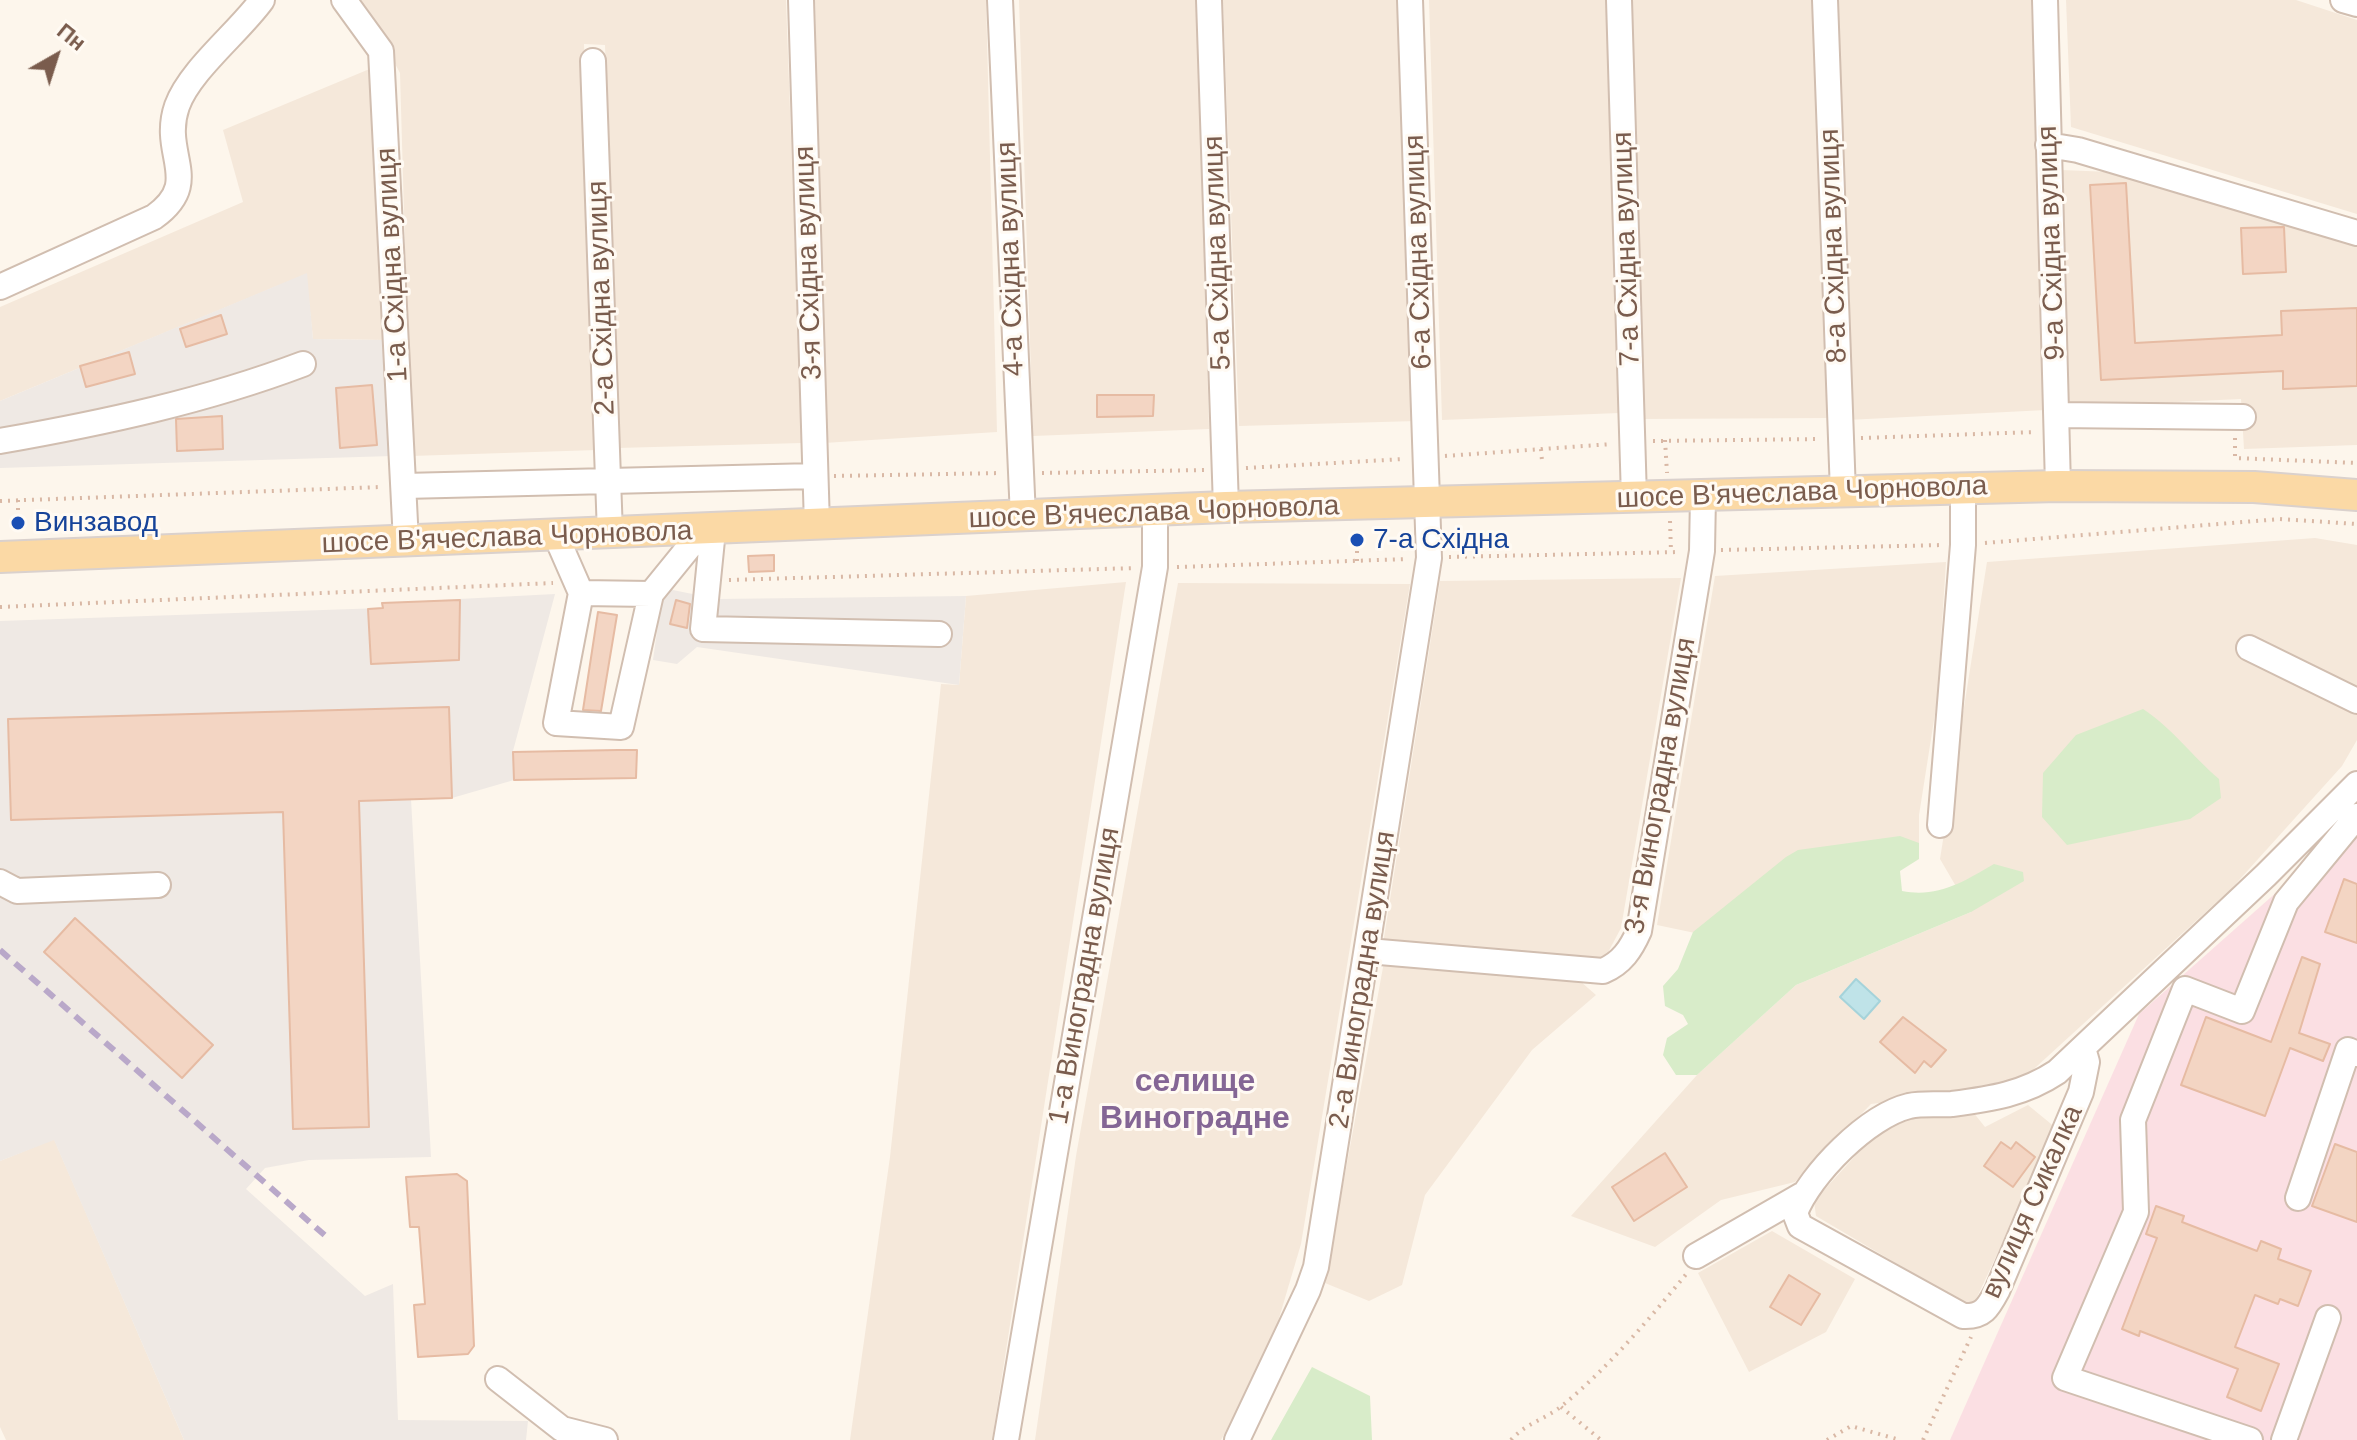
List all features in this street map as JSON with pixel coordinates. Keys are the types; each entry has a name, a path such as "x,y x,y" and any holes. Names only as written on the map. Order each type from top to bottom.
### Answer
{"main road":[{"name":"шосе В'ячеслава Чорновола","path":"0,557 1226,507 2058,486 2254,487 2357,495"}],"street":[{"path":"0,287 154,217 171,205 182,180 172,139 177,105 195,78 262,0"},
{"name":"1-а Східна вулиця","path":"344,0 381,51 406,542"},
{"name":"3-я Східна вулиця","path":"801,0 817,525"},
{"name":"4-а Східна вулиця","path":"1000,0 1023,517"},
{"name":"5-а Східна вулиця","path":"1209,0 1226,507"},
{"name":"6-а Східна вулиця","path":"1410,0 1429,504"},
{"name":"7-а Східна вулиця","path":"1619,0 1634,498"},
{"name":"8-а Східна вулиця","path":"1825,0 1843,493"},
{"name":"9-а Східна вулиця","path":"2045,0 2058,486"},
{"path":"2343,0 2357,4"},
{"name":"2-а Східна вулиця","path":"593,61 601,356 610,481 610,534"},
{"path":"2048,145 2078,150 2357,233"},
{"path":"0,441 88,426 231,391 303,364"},
{"path":"2057,423 2239,426"},
{"path":"404,486 815,476"},
{"path":"1940,825 1963,545 1963,489"},
{"name":"3-я Виноградна вулиця","path":"1368,951 1603,971 1622,959 1639,931 1702,551 1703,496"},
{"name":"2-а Виноградна вулиця","path":"1237,1440 1316,1267 1429,558 1429,504"},
{"name":"1-а Виноградна вулиця","path":"1006,1440 1155,567 1155,511"},
{"path":"708,530 708,580 703,629 939,634"},
{"path":"556,536 579,589 556,723 621,727 651,594 708,530"},
{"path":"579,589 651,594"},
{"path":"2249,648 2357,701"},
{"name":"вулиця Сикалка","path":"2083,1048 2087,1062 2081,1092 1997,1291 1976,1317 1963,1316 1800,1226 1795,1213 1802,1195 1848,1144 1888,1114 1910,1106 2007,1097 2035,1086 2083,1048 2357,784"},
{"path":"2250,1440 2065,1378 2136,1212 2133,1120 2185,989 2242,1011 2286,902 2357,816"},
{"path":"0,882 17,891 158,885"},
{"path":"2298,1198 2348,1050 2357,1054"},
{"path":"1699,1254 1802,1195"},
{"path":"2284,1440 2328,1318"},
{"path":"498,1379 562,1429 605,1440"}],"path":[{"path":"1840,439 2057,423"},
{"path":"2239,426 2235,458 2357,463"},
{"path":"1665,440 1667,478"},
{"path":"1541,449 1542,461"},
{"path":"815,476 1021,473"},
{"path":"0,501 404,486"},
{"path":"18,500 18,523"},
{"path":"1670,518 1671,552"},
{"path":"708,580 1963,545 2280,519 2357,524"},
{"path":"1357,540 1357,561"},
{"path":"0,607 579,589"},
{"path":"1511,1440 1521,1429 1561,1407 1652,1316 1699,1254"},
{"path":"1923,1440 1982,1313"},
{"path":"1561,1407 1601,1440"},
{"path":"1827,1440 1851,1426 1900,1440"}],"shaded area":[{"path":"361,0 786,0 802,443 617,448 605,45 584,44 597,450 411,456 400,73"},
{"path":"815,0 986,0 997,432 824,443"},
{"path":"1019,0 1197,0 1209,429 1033,436"},
{"path":"1223,0 1402,0 1417,421 1239,426"},
{"path":"1429,0 1607,0 1619,413 1442,420"},
{"path":"1630,0 1816,0 1828,418 1642,419"},
{"path":"1834,0 2031,0 2046,410 1847,420"},
{"path":"2066,0 2296,0 2357,20 2357,214 2071,127"},
{"path":"372,68 385,340 313,339 306,274 0,401 0,307 243,202 223,130"},
{"path":"2061,170 2136,173 2357,244 2357,445 2244,449 2241,399 2068,407"},
{"path":"307,273 313,339 385,340 392,456 0,468 0,401"},
{"path":"2315,538 2357,545 2357,740 2342,766 2231,889 2024,1078 1963,1092 1871,1104 1795,1182 1721,1200 1655,1247 1571,1216 1697,1075 1796,985 1971,912 1940,859 1987,562"},
{"path":"1946,562 1937,701 1919,815 1919,859 1811,870 1714,937 1657,925 1715,576"},
{"path":"1681,578 1621,928 1604,960 1383,944 1440,581"},
{"path":"1126,582 992,1440 850,1440 890,1157 941,684 959,685 966,596"},
{"path":"1178,583 1410,584 1301,1244 1269,1352 1221,1440 1035,1440 1076,1156"},
{"path":"663,588 717,599 966,596 959,685 697,647 677,664 653,660"},
{"path":"555,594 513,751 514,780 452,798 411,799 431,1157 309,1160 265,1168 246,1189 365,1296 393,1284 398,1420 528,1421 526,1440 184,1440 54,1140 0,1161 0,621 382,608 382,603"},
{"path":"2357,821 2357,1440 1950,1440 2139,1014"},
{"path":"1384,962 1572,974 1596,995 1532,1050 1425,1195 1402,1285 1369,1301 1325,1283"},
{"path":"2028,1105 2056,1128 1972,1308 1816,1216 1814,1201 1890,1118 1973,1112 1985,1127"},
{"path":"54,1139 184,1440 6,1440 0,1427 0,1161"},
{"path":"1772,1231 1855,1279 1826,1332 1749,1372 1698,1273"}],"green space":[{"path":"2143,709 2164,725 2219,779 2221,798 2190,819 2067,845 2042,817 2043,773 2076,735"},
{"path":"1900,836 1919,843 1919,859 1900,871 1902,891 1939,890 1994,864 2023,872 2024,881 1971,912 1796,985 1697,1075 1676,1075 1663,1055 1667,1038 1688,1024 1683,1015 1665,1006 1663,986 1678,969 1693,932 1798,850"},
{"path":"1312,1367 1370,1396 1372,1440 1271,1440"}],"water":[{"path":"1856,979 1880,1001 1864,1019 1840,997"}],"building":[{"path":"2126,183 2135,343 2282,335 2281,311 2357,308 2357,386 2283,389 2283,371 2101,380 2090,185"},
{"path":"2284,227 2286,272 2243,274 2241,228"},
{"path":"221,315 227,334 186,347 180,329"},
{"path":"129,352 135,374 86,387 80,366"},
{"path":"372,385 377,445 340,448 336,388"},
{"path":"1097,395 1154,395 1153,416 1097,417"},
{"path":"222,416 223,449 177,451 176,419"},
{"path":"774,555 774,571 749,572 748,556"},
{"path":"460,600 459,660 371,664 368,609 383,608 382,603"},
{"path":"676,600 690,604 687,628 670,624"},
{"path":"598,612 617,615 601,711 583,710"},
{"path":"449,707 452,798 359,801 369,1127 293,1129 283,812 11,820 8,719"},
{"path":"637,750 636,778 514,780 513,752"},
{"path":"2344,879 2357,884 2357,943 2325,932"},
{"path":"75,918 213,1045 182,1078 44,952"},
{"path":"2302,957 2320,964 2299,1033 2330,1044 2323,1061 2290,1048 2265,1116 2181,1085 2206,1017 2271,1042"},
{"path":"1903,1017 1946,1050 1931,1067 1924,1061 1915,1073 1880,1042"},
{"path":"2001,1142 2011,1149 2016,1142 2035,1157 2013,1187 1984,1166"},
{"path":"2335,1144 2357,1152 2357,1222 2312,1206"},
{"path":"1665,1153 1687,1187 1634,1221 1612,1187"},
{"path":"457,1174 467,1181 474,1346 468,1354 418,1357 414,1305 425,1304 419,1227 410,1227 406,1177"},
{"path":"2156,1206 2184,1216 2182,1222 2257,1251 2261,1241 2281,1249 2278,1259 2311,1271 2298,1306 2280,1299 2278,1304 2255,1295 2235,1347 2279,1364 2261,1411 2227,1397 2238,1369 2140,1331 2139,1336 2122,1329 2157,1238 2146,1234"},
{"path":"1789,1275 1820,1294 1801,1325 1770,1307"}],"railway":[{"path":"0,950 329,1239"}],"place":[{"name":"Винзавод","path":"18,523"},
{"name":"7-а Східна","path":"1357,540"}],"district":[{"name":"селище Виноградне","path":"1195,1100"}]}
